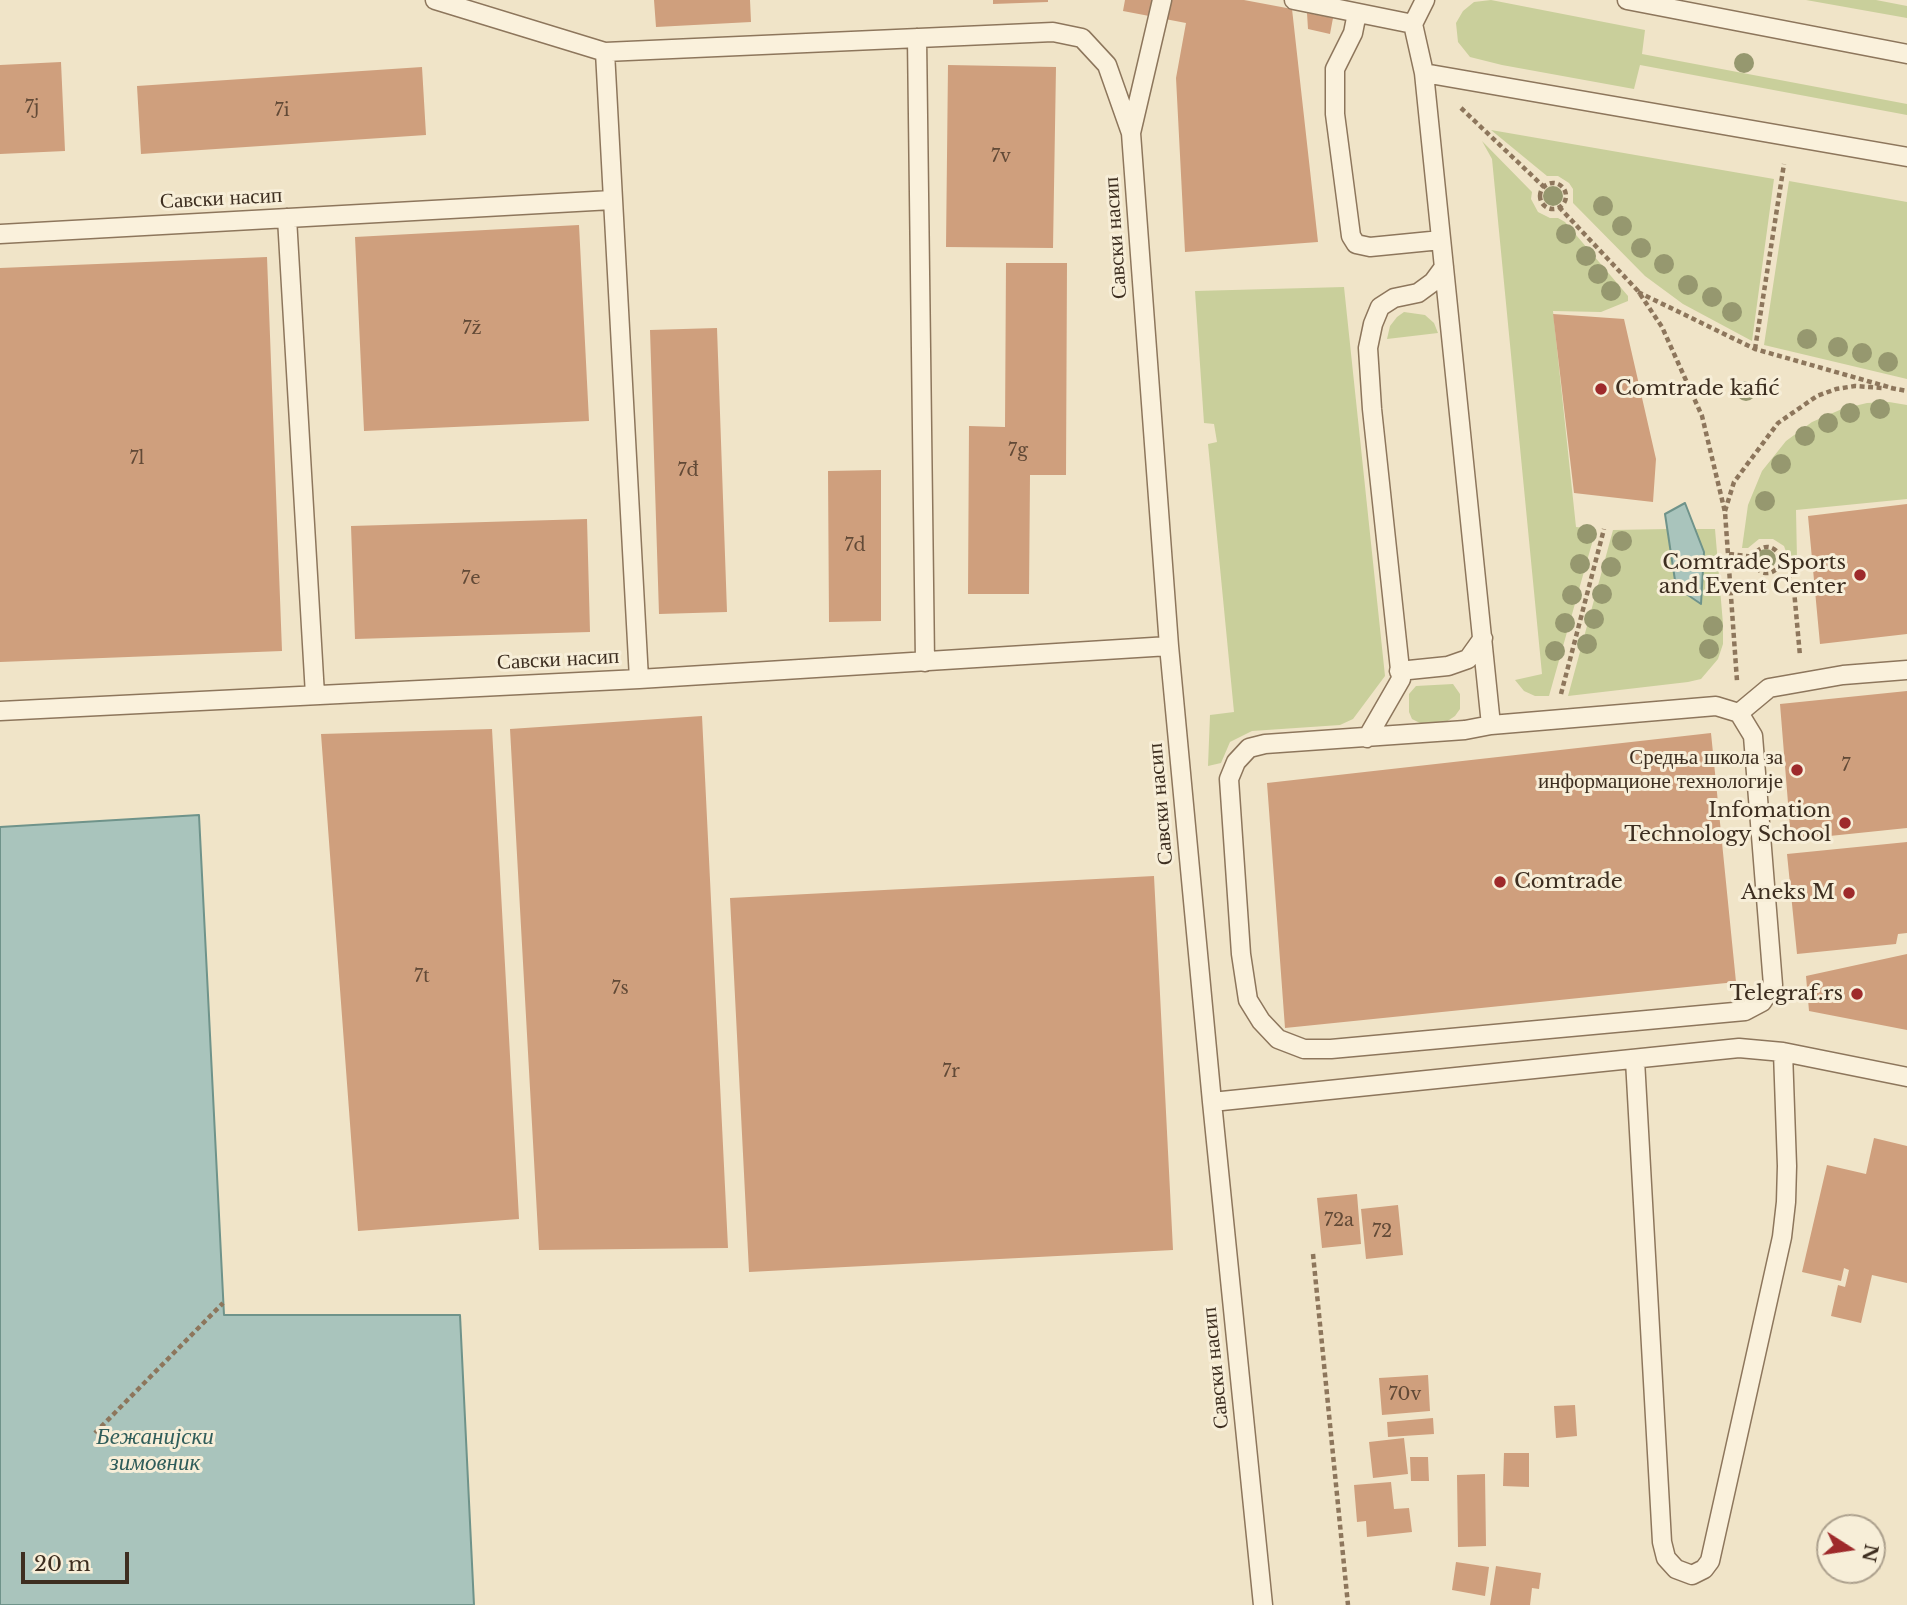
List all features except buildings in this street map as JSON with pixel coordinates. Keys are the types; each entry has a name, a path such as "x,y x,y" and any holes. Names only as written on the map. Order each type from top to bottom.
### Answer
{"lane":[{"path":"435,0 605,52 1053,32 1082,38 1107,65 1132,133"},
{"name":"Савски насип","path":"1162,0 1132,133 1169,646 1263,1605"},
{"path":"1294,0 1413,24"},
{"path":"1425,0 1413,24 1424,73 1491,725"},
{"path":"1628,0 1907,54"},
{"path":"1357,13 1353,33 1335,69 1335,114 1351,236 1356,244 1370,247 1441,240"},
{"path":"917,38 925,662"},
{"name":"Савски насип","path":"0,711 639,679 605,52"},
{"path":"1424,73 1907,157"},
{"name":"Савски насип","path":"0,234 612,201"},
{"path":"286,218 315,695"},
{"path":"1367,738 1401,679 1371,409 1368,348 1380,307 1394,298 1418,293 1433,282 1444,267"},
{"path":"1399,671 1448,666 1468,659 1483,638"},
{"path":"639,679 1169,646"},
{"path":"1739,713 1769,688 1843,675 1907,670"},
{"path":"1716,706 1739,713 1753,736 1773,985 1762,1002 1745,1011 1331,1049 1304,1049 1279,1039 1261,1021 1248,1000 1241,954 1229,779 1236,762 1249,748 1265,744 1465,730 1554,719 1716,706"},
{"path":"1212,1101 1739,1048 1783,1052 1907,1077"},
{"path":"1635,1060 1662,1542 1666,1558 1676,1569 1692,1575 1704,1569 1710,1561 1782,1237 1787,1166 1783,1052"}],"path":[{"path":"1424,73 1544,187"},
{"path":"1755,349 1788,136"},
{"path":"1556,184 1562,188 1566,196 1559,207 1548,208 1541,202 1540,194 1544,187 1556,184"},
{"path":"1559,207 1637,291 1661,327 1702,416 1725,512 1739,713"},
{"path":"1637,291 1755,349 1907,391"},
{"path":"1725,512 1734,482 1778,423 1817,396 1836,389 1855,386 1892,388"},
{"path":"1554,719 1604,529"},
{"path":"1769,546 1779,554 1780,563 1772,572 1763,572 1756,567 1755,557 1761,548 1769,546"},
{"path":"1729,554 1755,557"},
{"path":"1780,563 1792,568 1802,682"},
{"path":"1313,1254 1348,1605"},
{"path":"95,1433 223,1303"}],"green space":[{"path":"1491,0 1645,30 1642,54 1907,104 1907,115 1640,65 1634,89 1470,57 1458,42 1456,23 1463,11 1474,2"},
{"path":"1806,0 1876,0 1907,6 1907,18"},
{"path":"1491,130 1774,179 1752,341 1683,304 1645,276 1573,203 1573,189 1569,183 1558,176 1547,176"},
{"path":"1482,141 1532,192 1531,199 1538,212 1565,222 1628,296 1628,301 1601,312 1553,311 1576,527 1596,529 1549,696 1535,696 1524,691 1515,680 1542,674 1492,159"},
{"path":"1789,181 1907,202 1907,379 1764,345"},
{"path":"1344,287 1385,676 1353,719 1340,725 1252,731 1230,742 1221,763 1208,766 1210,715 1234,712 1208,444 1217,442 1214,424 1204,423 1195,291"},
{"path":"1404,312 1425,315 1434,323 1438,333 1387,339 1390,326"},
{"path":"1867,403 1907,405 1907,499 1796,510 1797,560 1789,560 1784,546 1773,539 1759,539 1748,548 1742,548 1748,505 1762,471 1786,441 1812,422 1842,409"},
{"path":"1668,529 1676,587 1700,604 1704,552 1695,529 1715,529 1723,624 1723,644 1718,659 1701,679 1568,696 1613,530"},
{"path":"1453,684 1460,694 1460,709 1455,716 1440,726 1412,719 1409,712 1409,694 1416,686"}],"water":[{"path":"1685,503 1704,552 1701,604 1676,587 1665,514"},
{"name":"Бежанијски зимовник","path":"199,815 224,1315 460,1315 474,1605 0,1605 0,827"}],"place":[{"name":"Comtrade kafić","path":"1601,389"},
{"name":"Comtrade Sports and Event Center","path":"1860,575"},
{"name":"Средња школа за информационе технологије","path":"1797,770"},
{"name":"Infomation Technology School","path":"1845,823"},
{"name":"Comtrade","path":"1500,882"},
{"name":"Aneks M","path":"1849,893"},
{"name":"Telegraf.rs","path":"1857,994"}]}
